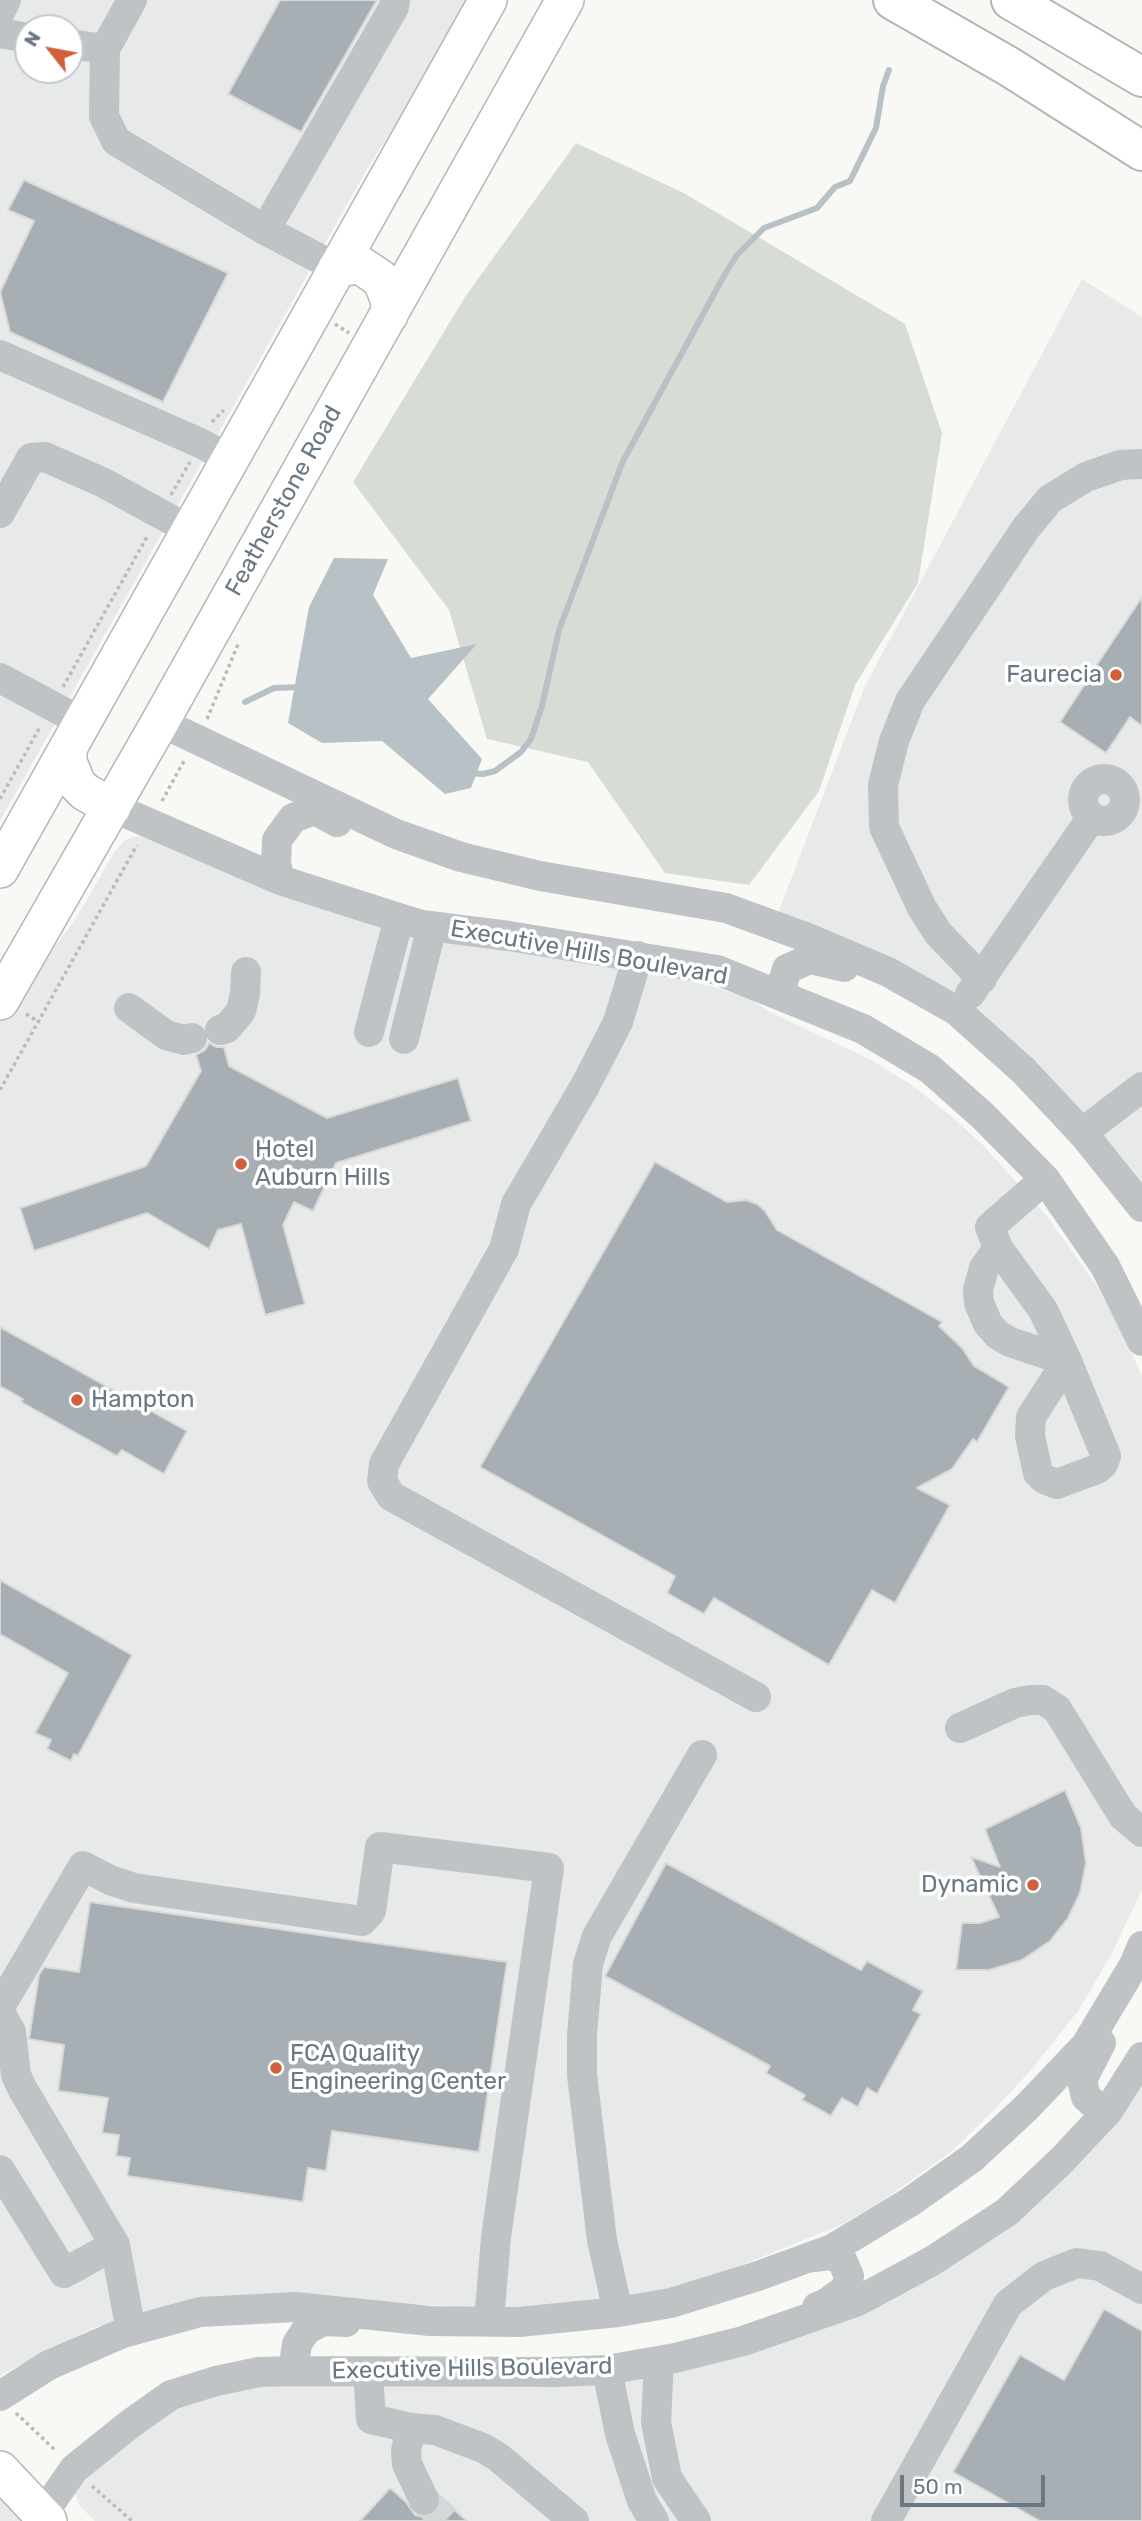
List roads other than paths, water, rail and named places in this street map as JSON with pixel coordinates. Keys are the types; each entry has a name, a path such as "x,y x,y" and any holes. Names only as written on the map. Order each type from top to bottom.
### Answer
{"highway":[{"path":"893,0 1008,66 1142,151"},
{"path":"1011,0 1142,78"}],"main road":[{"path":"0,869 63,733 190,530 488,0"},
{"name":"Featherstone Road","path":"0,1001 564,3"},
{"path":"337,268 360,265 381,279 387,289 389,315"},
{"path":"63,733 68,762 77,784 85,792 112,807"},
{"path":"0,2470 45,2518"}],"street":[{"path":"0,12 6,0"},
{"path":"132,0 105,49 104,116 116,141 265,230 337,268"},
{"path":"265,230 394,7 395,0"},
{"path":"84,46 105,49"},
{"path":"0,355 200,443 230,459"},
{"path":"0,513 32,458 45,457 102,482 190,530"},
{"path":"982,979 938,933 922,908 884,827 883,785 894,741 910,701 1026,528 1050,499 1086,477 1120,465 1142,464"},
{"path":"0,678 63,733"},
{"path":"160,722 396,834 461,857"},
{"name":"Executive Hills Boulevard","path":"112,807 280,880 400,918 432,926 717,970 863,1029 930,1069 983,1115 1045,1179 1105,1266 1142,1341"},
{"path":"280,880 276,863 277,840 293,818 315,810 358,833 408,849 461,857 540,876 726,908 808,939 888,972 957,1011 1024,1071 1082,1133 1142,1207"},
{"path":"957,1011 982,979 1092,817"},
{"path":"369,1032 400,918"},
{"path":"404,1039 432,926"},
{"path":"638,956 618,1021 585,1086 516,1204 504,1248 384,1464 382,1481 391,1496 756,1697"},
{"path":"779,995 787,969 810,959 842,966 910,1000 957,1011"},
{"path":"129,1008 166,1035 184,1040 227,1028 241,1011 246,972"},
{"path":"1082,1133 1142,1087"},
{"path":"998,1248 984,1268 978,1290 979,1303 988,1324 998,1335 1010,1342 1067,1361 1043,1310 998,1248 990,1227 1045,1179"},
{"path":"1105,1266 1137,1301 1142,1312"},
{"path":"960,1728 1015,1703 1043,1700 1057,1709 1123,1816 1142,1832"},
{"path":"618,2312 602,2240 582,2074 582,2024 588,1964 602,1926 702,1755"},
{"path":"131,2331 115,2245 22,2088 16,2075 11,2032 0,2010 83,1866 110,1880 134,1888 362,1922 371,1911 380,1847 549,1867 496,2237 489,2321"},
{"path":"1108,2111 1086,2097 1082,2080 1119,2009 1138,1956"},
{"name":"Executive Hills Boulevard","path":"0,2396 49,2365 131,2331 200,2312 295,2307 430,2321 519,2322 618,2312 671,2303 832,2249 910,2202 972,2158 1027,2107 1086,2045 1138,1956"},
{"name":"Executive Hills Boulevard","path":"45,2518 74,2469 130,2424 171,2395 216,2381 259,2372 293,2371 607,2370 667,2360 743,2342 858,2301 932,2261 1007,2212 1061,2161 1108,2111 1142,2057"},
{"path":"0,2170 64,2273 115,2245"},
{"path":"696,2521 667,2478 656,2422 667,2360 746,2329 825,2305 846,2288 849,2276 842,2260 831,2255 805,2259"},
{"path":"886,2521 1008,2304 1044,2276 1077,2263 1100,2266 1142,2289"},
{"path":"293,2371 297,2344 306,2330 323,2321 430,2321"},
{"path":"607,2370 620,2434 642,2501 654,2521"},
{"path":"368,2372 371,2419 435,2430 483,2448 498,2457 571,2520"},
{"path":"411,2428 406,2451 407,2464 424,2500"}],"waterway":[{"path":"469,773 495,771 521,752 531,739 542,706 559,630 623,461 725,274 737,255 764,228 817,208 835,187 850,181 876,128 883,86 889,70"},
{"path":"245,702 274,688 302,687"}],"tunnel":[{"path":"424,2500 447,2521"}],"place":[{"name":"Faurecia","path":"1116,675"},
{"name":"Hotel Auburn Hills","path":"241,1164"},
{"name":"Hampton","path":"77,1400"},
{"name":"Dynamic","path":"1033,1885"},
{"name":"FCA Quality Engineering Center","path":"276,2068"}]}
